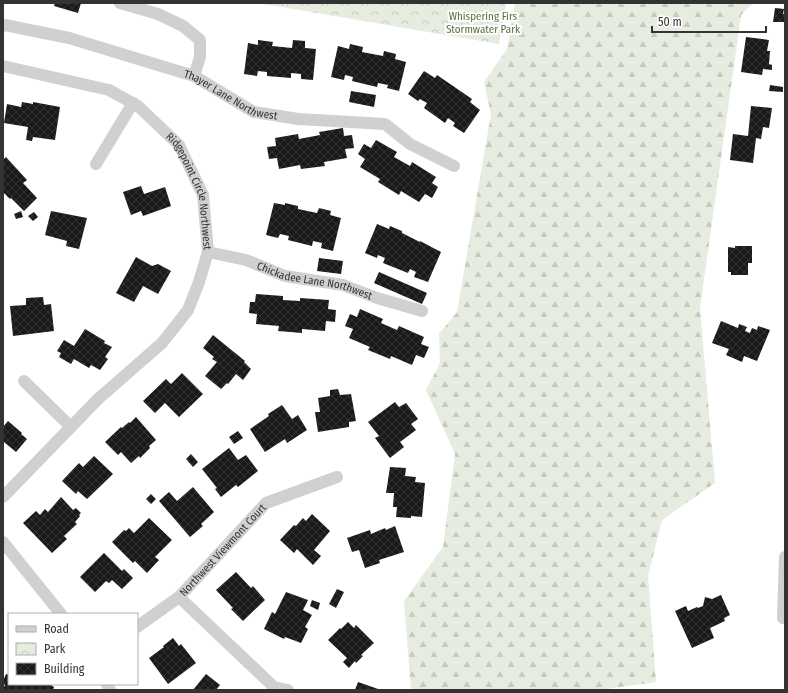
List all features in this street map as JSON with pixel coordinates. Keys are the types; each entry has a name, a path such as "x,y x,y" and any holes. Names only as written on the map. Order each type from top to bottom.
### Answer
{"street":[{"path":"120,3 158,14 171,20 183,26 200,40 200,57 194,76"},
{"name":"Thayer Lane Northwest","path":"3,26 5,25 69,38 194,76 254,112 298,119 385,124 410,144 454,166"},
{"name":"Ridgepoint Circle Northwest","path":"3,66 109,90 138,106 180,146 203,195 208,252 199,282 188,310 162,343 98,399 3,497"},
{"path":"96,164 133,103"},
{"name":"Chickadee Lane Northwest","path":"208,252 246,260 284,276 343,285 378,298 422,311"},
{"path":"24,380 71,427"},
{"name":"Northwest Viewmont Court","path":"138,626 179,597 266,503 337,476"},
{"path":"3,542 60,613"},
{"path":"783,618 785,557"},
{"path":"179,597 274,687 288,690"}],"green space":[{"name":"Whispering Firs Stormwater Park","path":"258,3 506,3 499,44"},
{"path":"515,3 753,3 741,15 700,308 715,483 662,520 648,576 656,682 599,690 411,690 404,601 443,547 455,454 426,390 440,363 439,334 457,312 491,114 484,82 507,49"}],"building":[{"path":"55,3 81,3 78,13 54,6"},
{"path":"775,8 784,9 783,14 785,14 785,22 773,22"},
{"path":"746,37 769,40 767,51 770,51 769,64 772,65 772,70 763,69 762,75 741,72"},
{"path":"258,40 273,42 272,46 292,48 293,40 305,41 305,48 316,49 313,80 301,79 301,74 291,73 291,78 267,76 267,72 258,71 257,76 244,74 248,43 258,45"},
{"path":"350,44 363,47 362,52 383,56 384,51 396,54 395,59 406,62 399,91 387,88 388,85 378,83 377,87 352,81 353,77 345,75 344,80 331,77 338,46 349,49"},
{"path":"424,71 435,78 437,75 472,99 470,102 480,110 464,133 453,126 455,123 448,118 445,123 424,108 427,103 420,99 418,101 408,94"},
{"path":"770,85 783,87 783,92 769,91"},
{"path":"351,91 376,95 374,107 349,102"},
{"path":"22,102 33,104 33,102 60,107 55,140 33,137 32,141 26,140 28,127 4,123 7,104 21,107"},
{"path":"751,106 772,108 769,128 763,127 761,139 756,138 753,163 730,160 733,134 748,136"},
{"path":"343,128 344,136 352,135 354,148 345,149 347,158 324,162 325,166 301,169 300,165 279,169 277,158 269,159 267,147 276,146 275,138 298,134 299,139 320,135 319,132"},
{"path":"376,140 397,152 394,157 410,166 412,162 436,177 432,183 438,187 432,198 425,194 419,202 401,191 399,195 378,182 380,179 360,167 365,159 358,154 364,144 371,148"},
{"path":"6,157 27,180 23,183 37,198 24,211 3,192 3,160"},
{"path":"141,186 144,194 165,187 171,206 143,216 141,211 131,215 123,192"},
{"path":"274,203 285,205 285,203 298,206 298,209 317,213 319,208 331,211 330,215 341,218 333,251 321,248 322,243 313,241 312,246 288,240 289,236 280,234 278,238 266,235"},
{"path":"21,211 23,217 16,219 14,214"},
{"path":"51,211 87,218 79,249 66,246 67,241 45,235"},
{"path":"34,212 38,217 33,221 28,216"},
{"path":"377,224 389,229 390,226 402,231 402,233 441,252 428,282 414,277 416,272 410,269 408,273 383,263 385,258 378,255 377,258 365,253"},
{"path":"735,246 752,246 752,263 748,263 748,275 731,275 731,272 728,272 728,247 735,248"},
{"path":"136,257 152,266 158,264 171,271 158,294 143,286 134,302 116,293"},
{"path":"319,258 343,261 341,274 317,271"},
{"path":"379,272 427,293 422,304 374,283"},
{"path":"256,294 283,296 283,300 300,301 300,298 329,300 328,309 336,310 335,322 326,321 325,331 302,329 302,333 278,331 279,326 256,324 257,314 249,313 250,302 255,302"},
{"path":"43,297 44,305 51,304 54,331 13,336 10,306 26,305 26,298"},
{"path":"360,309 383,319 381,323 397,330 399,326 424,337 421,344 429,347 424,358 416,355 412,365 391,356 390,359 368,350 370,347 349,338 353,329 345,326 350,314 357,317"},
{"path":"721,321 738,328 739,324 747,327 745,331 750,333 752,328 757,330 758,326 770,330 757,361 744,356 742,362 726,355 729,349 712,343"},
{"path":"85,329 112,347 105,357 108,359 100,370 91,365 89,368 74,359 71,364 59,357 61,353 57,351 64,340 74,346"},
{"path":"213,335 245,361 244,362 251,369 243,380 236,374 228,384 227,383 221,389 205,376 217,362 212,359 214,357 203,348"},
{"path":"182,373 203,394 179,417 165,403 155,413 143,401 166,379 171,384"},
{"path":"338,389 340,395 351,394 356,421 349,422 349,427 318,432 315,412 320,412 318,398 330,396 330,390"},
{"path":"395,402 399,407 406,403 418,419 411,424 416,430 400,442 404,447 390,458 375,438 379,436 368,422"},
{"path":"282,405 292,419 298,415 307,430 287,443 285,439 265,452 250,429"},
{"path":"136,417 156,440 149,446 150,448 140,458 139,456 131,463 121,452 118,455 105,442 121,427 122,428 129,422 130,423"},
{"path":"8,421 27,439 16,452 4,442 3,443 3,427"},
{"path":"238,431 243,438 234,444 229,437"},
{"path":"229,448 238,460 246,455 258,471 238,487 236,485 221,497 215,489 217,488 202,469"},
{"path":"191,454 198,462 193,467 186,459"},
{"path":"94,456 113,474 87,499 78,491 76,494 62,481 79,463 83,467"},
{"path":"390,467 406,468 405,476 416,477 415,482 425,483 422,517 396,517 397,507 393,507 394,493 386,493"},
{"path":"193,487 214,512 201,524 203,526 190,537 159,501 169,492 177,501"},
{"path":"151,494 156,499 151,504 146,499"},
{"path":"61,497 73,510 76,508 81,513 75,522 77,524 64,536 67,539 52,553 23,523 36,511 40,515 45,509 48,512"},
{"path":"312,514 330,531 314,550 321,556 313,565 297,549 294,553 280,540 294,525 296,526 303,518 306,521"},
{"path":"149,518 172,540 155,557 159,560 147,573 135,561 133,563 112,542 124,530 126,531 129,528 134,533"},
{"path":"395,526 404,552 379,560 380,563 365,568 359,550 352,552 347,538 370,530 371,534 385,528 386,530"},
{"path":"104,553 122,571 124,569 133,578 122,589 112,580 109,583 106,581 95,592 80,577"},
{"path":"236,572 251,588 253,586 265,600 243,621 216,590"},
{"path":"337,589 344,592 336,608 329,604"},
{"path":"286,592 308,600 303,610 312,615 305,627 308,629 301,643 285,637 284,639 264,629 272,612 275,614"},
{"path":"721,595 730,615 724,618 725,621 710,628 714,638 692,648 675,611 686,606 688,611 697,607 698,608 703,606 705,597 712,599"},
{"path":"312,600 320,603 318,610 310,606"},
{"path":"348,622 354,628 356,625 374,643 361,655 363,656 356,663 355,661 349,668 343,662 347,658 328,640"},
{"path":"173,638 179,646 181,644 196,663 168,684 149,658"},
{"path":"6,674 8,675 8,685 51,685 54,687 53,690 5,690 3,689 5,685 3,684"},
{"path":"206,674 220,685 216,690 193,690"},
{"path":"358,682 381,690 355,690"}]}
